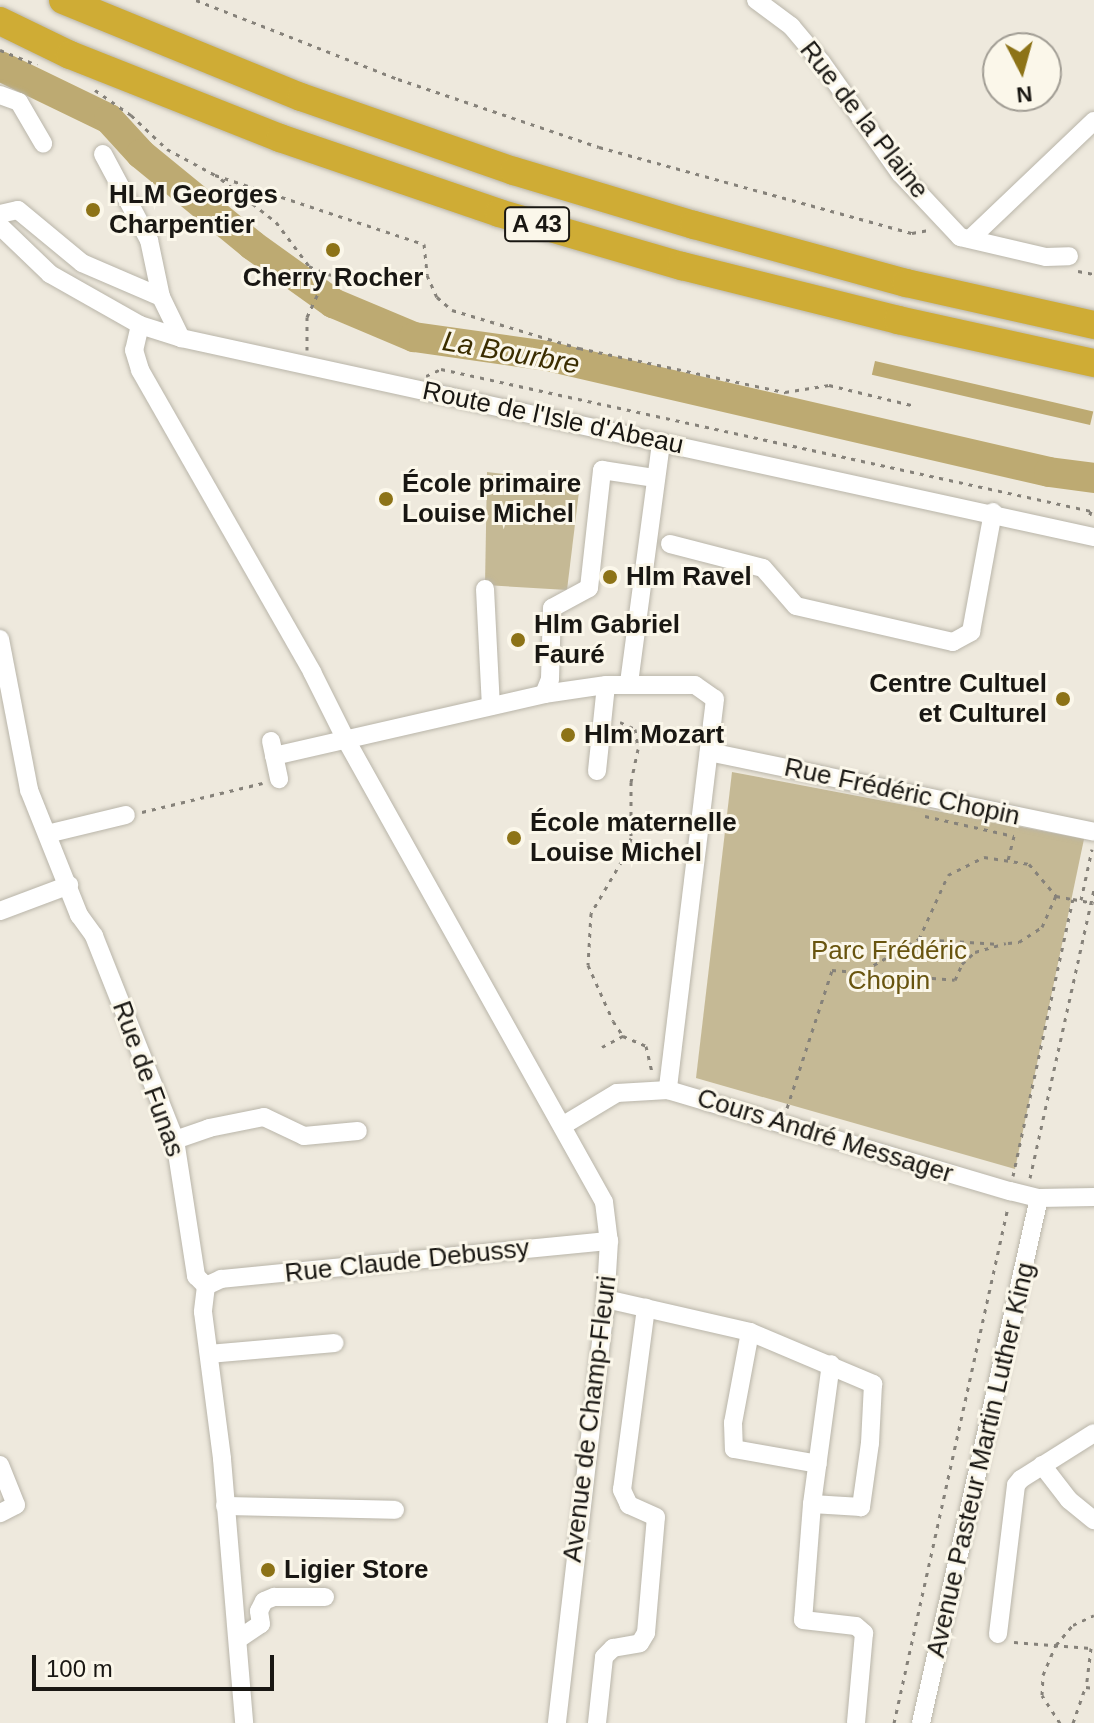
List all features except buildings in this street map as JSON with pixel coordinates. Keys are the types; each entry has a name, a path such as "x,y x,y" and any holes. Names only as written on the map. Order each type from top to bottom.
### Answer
{"highway":[{"name":"A 43","path":"63,0 301,97 514,171 694,225 906,283 1094,325"},
{"name":"A 43","path":"0,21 70,55 280,138 499,213 698,270 898,320 1094,363"}],"street":[{"name":"Rue de la Plaine","path":"756,0 799,35 900,173 960,237 1046,257 1069,256"},
{"path":"0,95 19,102 43,143"},
{"path":"970,239 1094,121"},
{"path":"103,154 149,240 161,297 181,338"},
{"path":"0,214 18,210 82,263 161,297"},
{"name":"Route de l'Isle d'Abeau","path":"0,226 38,265"},
{"name":"Route de l'Isle d'Abeau","path":"0,246 140,325 181,338 1090,533"},
{"name":"Avenue de Champ-Fleuri","path":"140,325 134,350 140,370 312,672 345,738 604,1202 609,1241 606,1299 557,1723"},
{"path":"629,683 661,442"},
{"path":"544,694 550,679 552,608 589,588 602,470 655,478"},
{"path":"670,544 763,568 796,606 953,642 971,632 993,512"},
{"path":"485,589 491,706"},
{"name":"Rue de Funas","path":"0,639 24,769 79,915 94,936 175,1140 196,1276 206,1286 202,1299 214,1373 240,1638 244,1723"},
{"path":"279,779 272,748 345,738 544,694 629,683 695,685 715,699 668,1090"},
{"path":"597,771 606,685"},
{"name":"Rue Frédéric Chopin","path":"709,752 1094,832"},
{"path":"47,834 126,815"},
{"path":"0,911 69,885"},
{"name":"Cours André Messager","path":"562,1126 617,1093 668,1090 1010,1191 1039,1198 1094,1197"},
{"path":"175,1140 209,1128 264,1117 304,1136 358,1131"},
{"name":"Avenue Pasteur Martin Luther King","path":"921,1723 1039,1198"},
{"name":"Rue Claude Debussy","path":"206,1286 221,1279 609,1241"},
{"path":"606,1299 750,1332 873,1384 870,1443 861,1507 812,1504"},
{"path":"597,1723 604,1657 613,1648 640,1643 646,1633 656,1517 629,1505 622,1490 646,1308"},
{"path":"750,1332 733,1423 734,1449 818,1464"},
{"path":"209,1354 335,1343"},
{"path":"831,1364 812,1504 803,1620 856,1626 864,1633 856,1723"},
{"path":"998,1634 1016,1485 1094,1433"},
{"path":"0,1465 16,1505 0,1513"},
{"path":"1042,1465 1069,1500 1094,1520"},
{"path":"225,1506 395,1510"},
{"path":"240,1638 261,1624 259,1611 264,1601 274,1597 325,1597"}],"path":[{"path":"196,0 398,79 614,152 912,233 949,226"},
{"path":"0,50 39,66"},
{"path":"92,88 131,115 167,149 215,175 276,222 309,266 327,274 376,283 427,275"},
{"path":"215,175 424,244 427,275 437,297 452,310 579,348 785,392 829,385 915,406"},
{"path":"307,366 307,317 327,274"},
{"path":"417,389 429,372 441,369 1091,511 1090,533"},
{"path":"602,721 620,722 635,729 638,749 631,782 631,838 627,852 591,913 588,965 623,1036 646,1046 650,1069 668,1090"},
{"path":"126,815 279,779"},
{"path":"1008,860 1014,836"},
{"path":"1081,900 1094,840"},
{"path":"919,939 948,875 984,857 1029,864 1056,896 1094,903"},
{"path":"865,970 919,939 1019,942 1042,927 1056,896"},
{"path":"894,1723 1073,899"},
{"path":"782,1123 832,970 865,970 875,974 955,980 962,964 975,952 1006,943"},
{"path":"602,1047 623,1036"},
{"path":"1057,1723 1042,1695 1043,1675 1056,1645 1073,1625 1094,1615"},
{"path":"998,1634 997,1640 1092,1648 1086,1687 1074,1723"},
{"path":"1086,1687 1094,1688"}],"green space":[{"path":"487,472 580,483 567,590 485,585"},
{"name":"Parc Frédéric Chopin","path":"732,772 1084,839 1015,1169 696,1078"}],"shaded area":[{"path":"875,361 1093,411 1090,425 872,375"}],"waterway":[{"name":"La Bourbre","path":"0,66 109,119 141,154 252,245 333,303 414,337 547,356 1049,472 1094,478"}],"place":[{"name":"HLM Georges Charpentier","path":"93,210"},
{"name":"Cherry Rocher","path":"333,250"},
{"name":"École primaire Louise Michel","path":"386,499"},
{"name":"Hlm Ravel","path":"610,577"},
{"name":"Hlm Gabriel Fauré","path":"518,640"},
{"name":"Centre Cultuel et Culturel","path":"1063,699"},
{"name":"Hlm Mozart","path":"568,735"},
{"name":"École maternelle Louise Michel","path":"514,838"},
{"name":"Ligier Store","path":"268,1570"}]}
